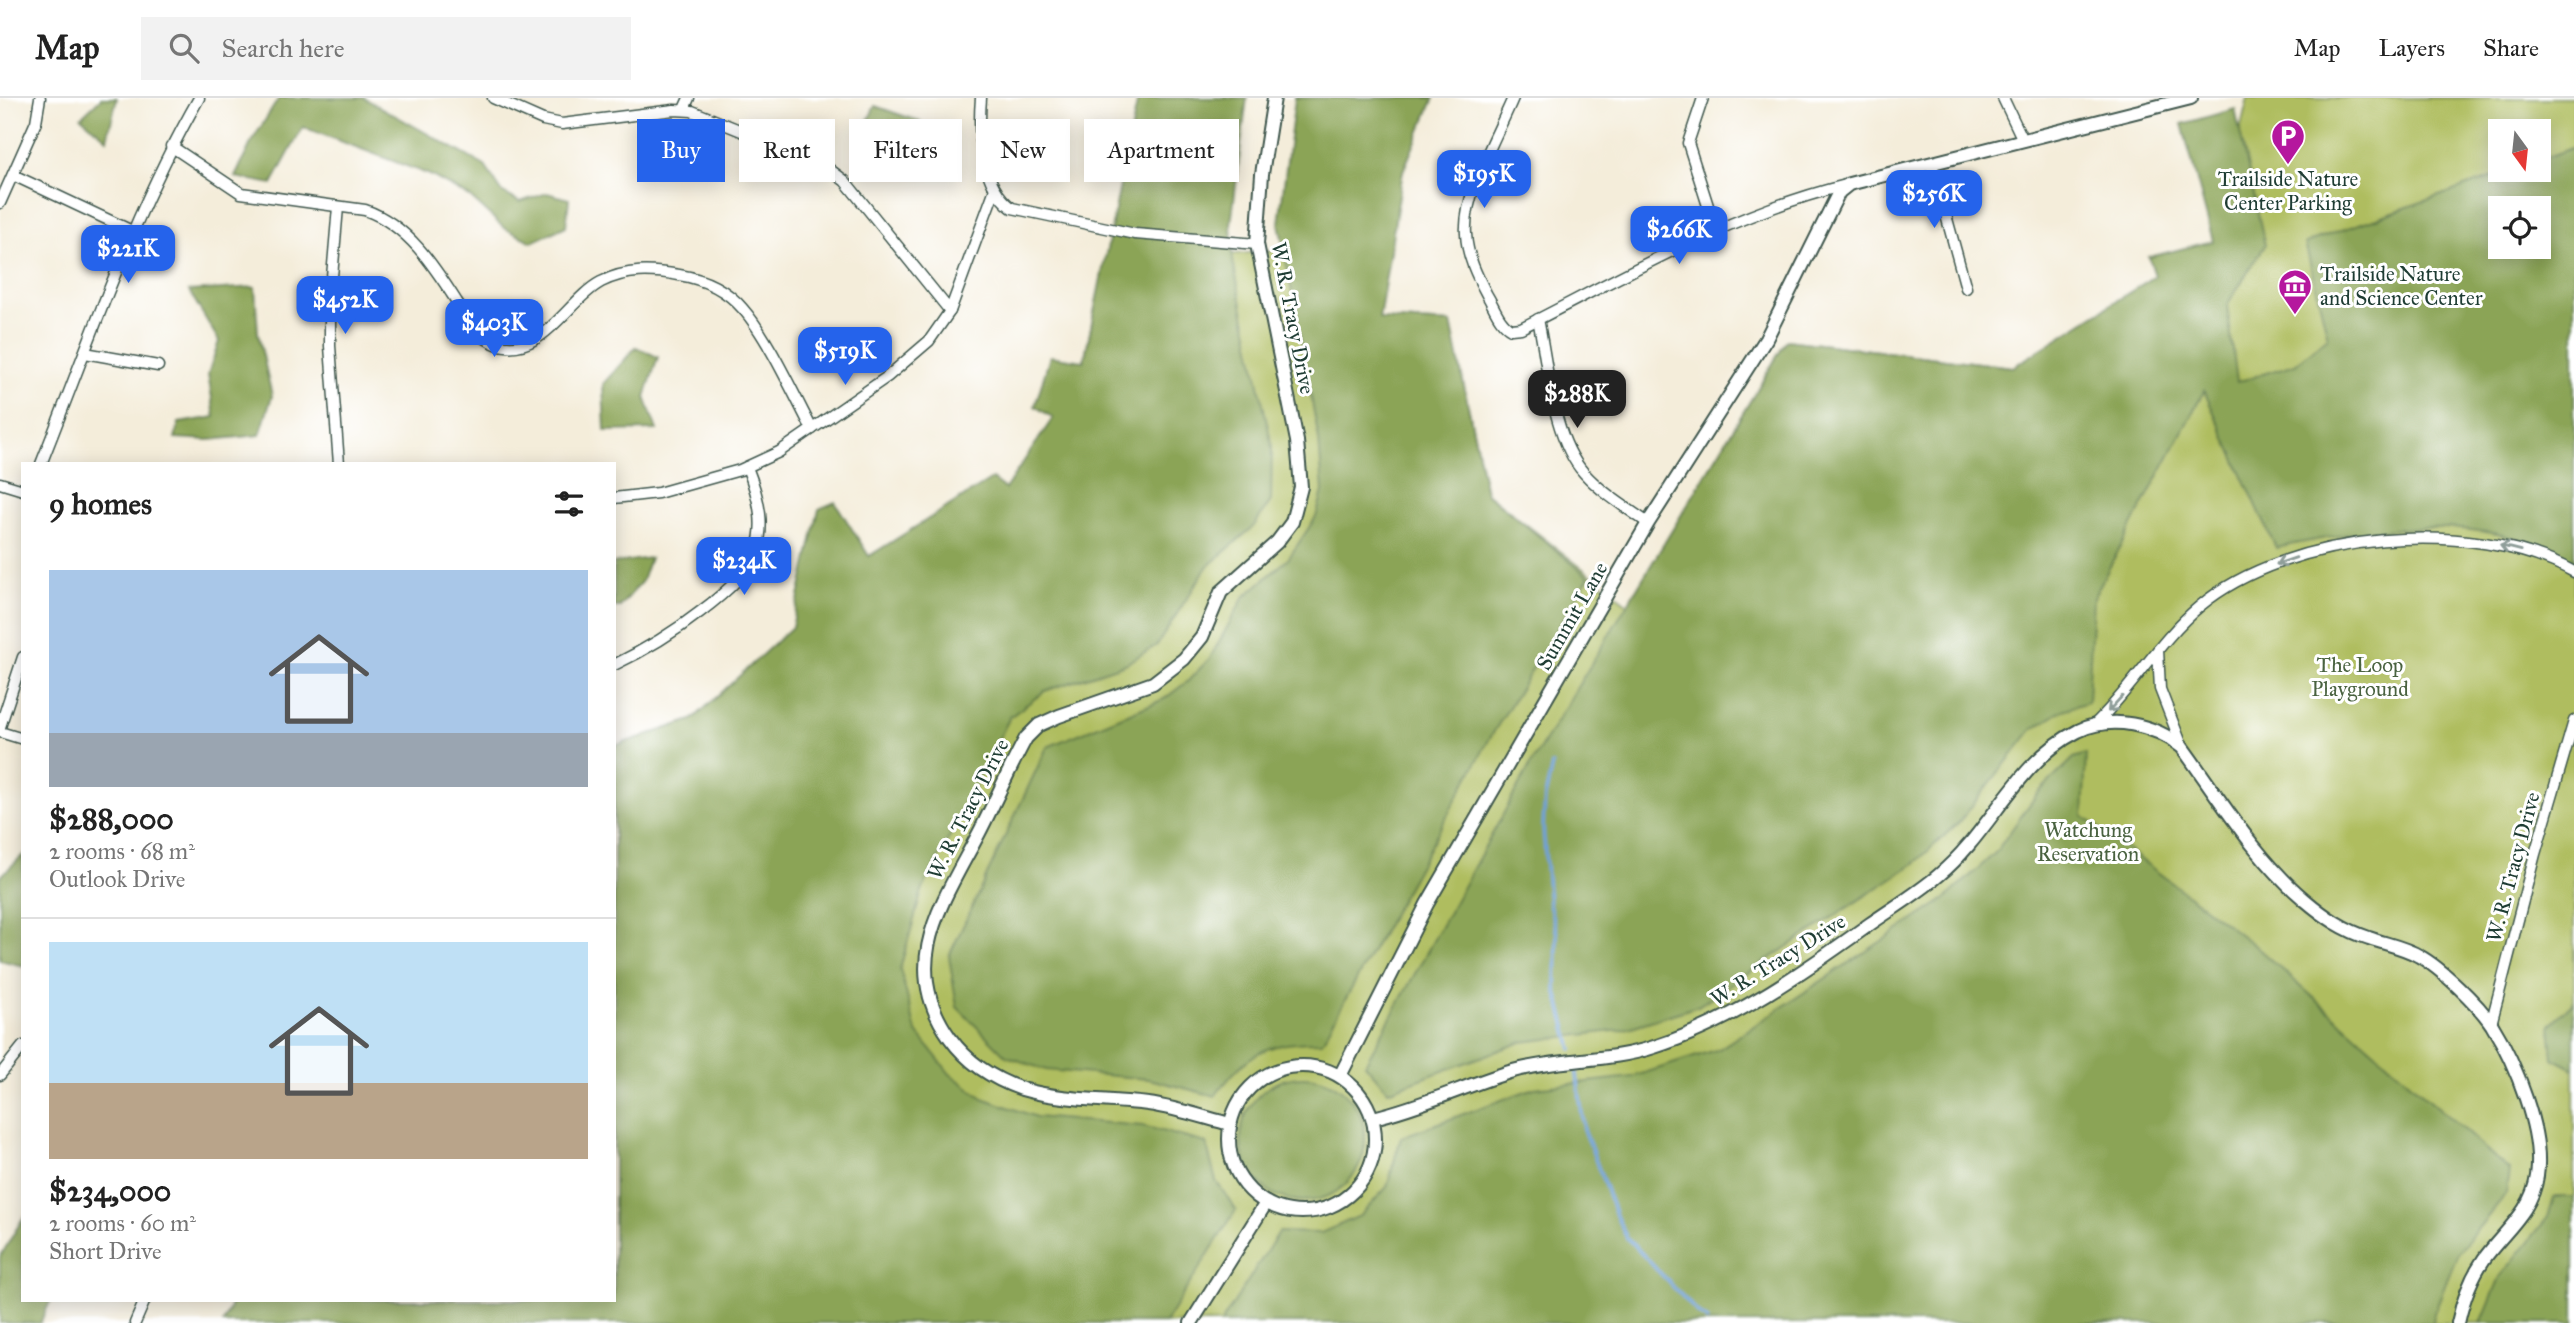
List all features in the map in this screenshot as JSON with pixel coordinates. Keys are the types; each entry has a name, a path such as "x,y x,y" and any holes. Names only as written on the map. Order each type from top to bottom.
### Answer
{"street":[{"path":"0,203 39,112 40,98"},
{"path":"42,462 134,232 172,146 200,98"},
{"path":"493,98 506,101 543,120 562,124 684,109 821,163 862,199 950,311"},
{"path":"684,109 689,98"},
{"path":"981,98 982,143 995,189 1002,201 1022,212 1154,237 1257,244"},
{"name":"W. R. Tracy Drive","path":"1230,1124 1148,1104 1063,1097 1003,1082 982,1071 958,1049 939,1023 926,989 924,968 934,922 1026,738 1049,720 1142,688 1173,669 1202,637 1222,592 1277,542 1292,522 1300,499 1300,457 1257,244 1262,174 1274,98"},
{"path":"1513,98 1470,202 1466,226 1467,247 1475,270 1499,317 1511,329 1538,319 1716,231 1784,203 1849,184 2191,98"},
{"path":"1703,98 1688,143 1716,231"},
{"path":"2003,98 2023,140"},
{"path":"172,146 241,193 381,215 408,237 441,277 478,332 503,346 531,342 588,290 623,274 655,271 705,281 724,292 749,315 813,429"},
{"path":"1932,164 1966,288"},
{"path":"13,175 134,232"},
{"name":"Summit Lane","path":"1340,1076 1427,904 1648,523 1766,339 1834,199 1849,184"},
{"path":"616,498 699,483 747,467 779,452 920,350 950,311 995,189"},
{"path":"338,207 330,300 330,346 339,462"},
{"path":"1538,319 1561,431 1569,452 1590,479 1648,523"},
{"path":"85,353 158,366"},
{"path":"616,665 665,638 724,594 747,570 758,544 761,525 758,496 747,467"},
{"path":"0,483 21,489"},
{"name":"W. R. Tracy Drive","path":"2094,725 2137,680 2158,649 2201,605 2229,587 2275,565 2342,547 2416,539 2471,541 2525,551 2574,572"},
{"name":"W. R. Tracy Drive","path":"2158,649 2160,689 2182,747"},
{"path":"21,663 0,729 21,738"},
{"name":"W. R. Tracy Drive","path":"2491,1024 2535,854 2574,721"},
{"name":"W. R. Tracy Drive","path":"1373,1118 1403,1111 1539,1065 1652,1048 1694,1032 1748,1005 1940,874 1979,834 2028,769 2064,739 2094,725 2124,723 2141,726 2170,737 2182,747 2241,827 2304,899 2345,929 2419,956 2468,997 2491,1024 2513,1066 2527,1104 2536,1140 2538,1173 2530,1201 2521,1217 2483,1261 2473,1277 2458,1323"},
{"path":"0,1075 21,1049"},
{"path":"1296,1066 1319,1068 1340,1076 1360,1094 1373,1118 1376,1143 1370,1167 1357,1187 1338,1203 1314,1211 1290,1211 1266,1203 1248,1188 1236,1169 1229,1147 1230,1124 1239,1103 1273,1072 1296,1066"},
{"path":"1191,1323 1266,1203"},
{"path":"135,1323 144,1302"}],"green space":[{"path":"101,98 117,98 107,139 81,117"},
{"path":"279,98 364,98 485,166 503,193 520,202 547,193 569,199 566,226 532,242 504,228 470,197 430,175 303,127 272,184 235,177 252,141"},
{"path":"1138,98 1247,98 1239,161 1239,119 1134,119"},
{"path":"1295,98 1434,98 1403,171 1379,319 1451,323 1486,493 1589,577 1490,738 1322,1042 1286,1044 1260,1052 1238,1069 1215,1096 1149,1079 1046,1070 1006,1056 957,1007 949,956 1047,747 1164,699 1188,681 1210,658 1244,597 1288,559 1316,517 1323,491 1319,440 1279,223"},
{"name":"Watchung Reservation","path":"2248,98 2574,98 2574,1323 223,1323 232,1302 616,1302 616,745 692,720 1005,490 1054,418 1084,361 1110,237 1233,254 1284,250 1379,319 1451,323 1486,493 1628,604 1787,340 2013,367 2213,241"},
{"path":"875,106 912,119 869,119"},
{"path":"2235,109 2265,245 2227,305 2237,382 2295,364 2328,337 2305,243 2488,179 2488,182 2552,182 2552,155 2574,147 2574,563 2539,546 2503,535 2466,529 2390,530 2313,540 2276,548 2204,391 2093,598 2088,702 2063,710 2032,730 1959,822 1915,863 1698,1006 1622,1030 1522,1042 1388,1091 1365,1064 1532,762 1787,340 2013,367 2155,276 2149,257 2213,241 2182,124"},
{"path":"1121,182 1236,182 1231,224 1233,262 1272,446 1271,501 1253,527 1207,567 1157,645 1125,664 1045,691 1010,717 922,891 900,969 916,1031 950,1074 983,1098 1036,1117 1143,1126 1206,1143 1216,1181 1236,1210 1165,1323 223,1323 232,1302 616,1302 616,745 692,720 792,627 819,509 835,502 869,556 992,479 1005,489 1053,418 1035,406 1050,356 1084,361"},
{"path":"255,287 258,333 272,396 260,435 209,440 175,438 179,423 215,417 208,374 219,341 189,291"},
{"path":"636,347 658,357 645,397 657,430 605,431 603,384"},
{"path":"650,558 642,581 620,607 616,607 616,563"},
{"path":"2086,754 2083,816 2253,944 2509,1170 2506,1194 2458,1253 2434,1313 2433,1323 1221,1323 1279,1232 1321,1233 1360,1216 1387,1187 1401,1137 1534,1088 1632,1077 1719,1049 1945,899 1995,853 2037,794 2074,758"},
{"path":"21,857 21,965 0,960 0,877"},
{"path":"2574,1001 2574,1069 2553,1058 2550,1025"},
{"path":"1303,1077 1327,1082 1347,1095 1360,1115 1365,1139 1360,1163 1347,1183 1327,1196 1303,1201 1279,1196 1259,1183 1246,1163 1241,1139 1246,1115 1259,1095 1279,1082"},
{"path":"2554,1197 2574,1197 2574,1323 2481,1323 2500,1277 2548,1217"},
{"path":"21,1221 21,1302 50,1302 40,1323 0,1323 0,1257"}],"waterway":[{"path":"1552,765 1545,797 1543,827 1549,904 1557,934 1556,989 1572,1049"},
{"path":"1576,1067 1584,1129 1627,1238 1699,1314 1708,1320"}],"place":[{"name":"Trailside Nature Center Parking","path":"2288,166"},
{"name":"Trailside Nature and Science Center","path":"2295,316"}],"park label":[{"name":"The Loop Playground","path":"2360,677"}]}
